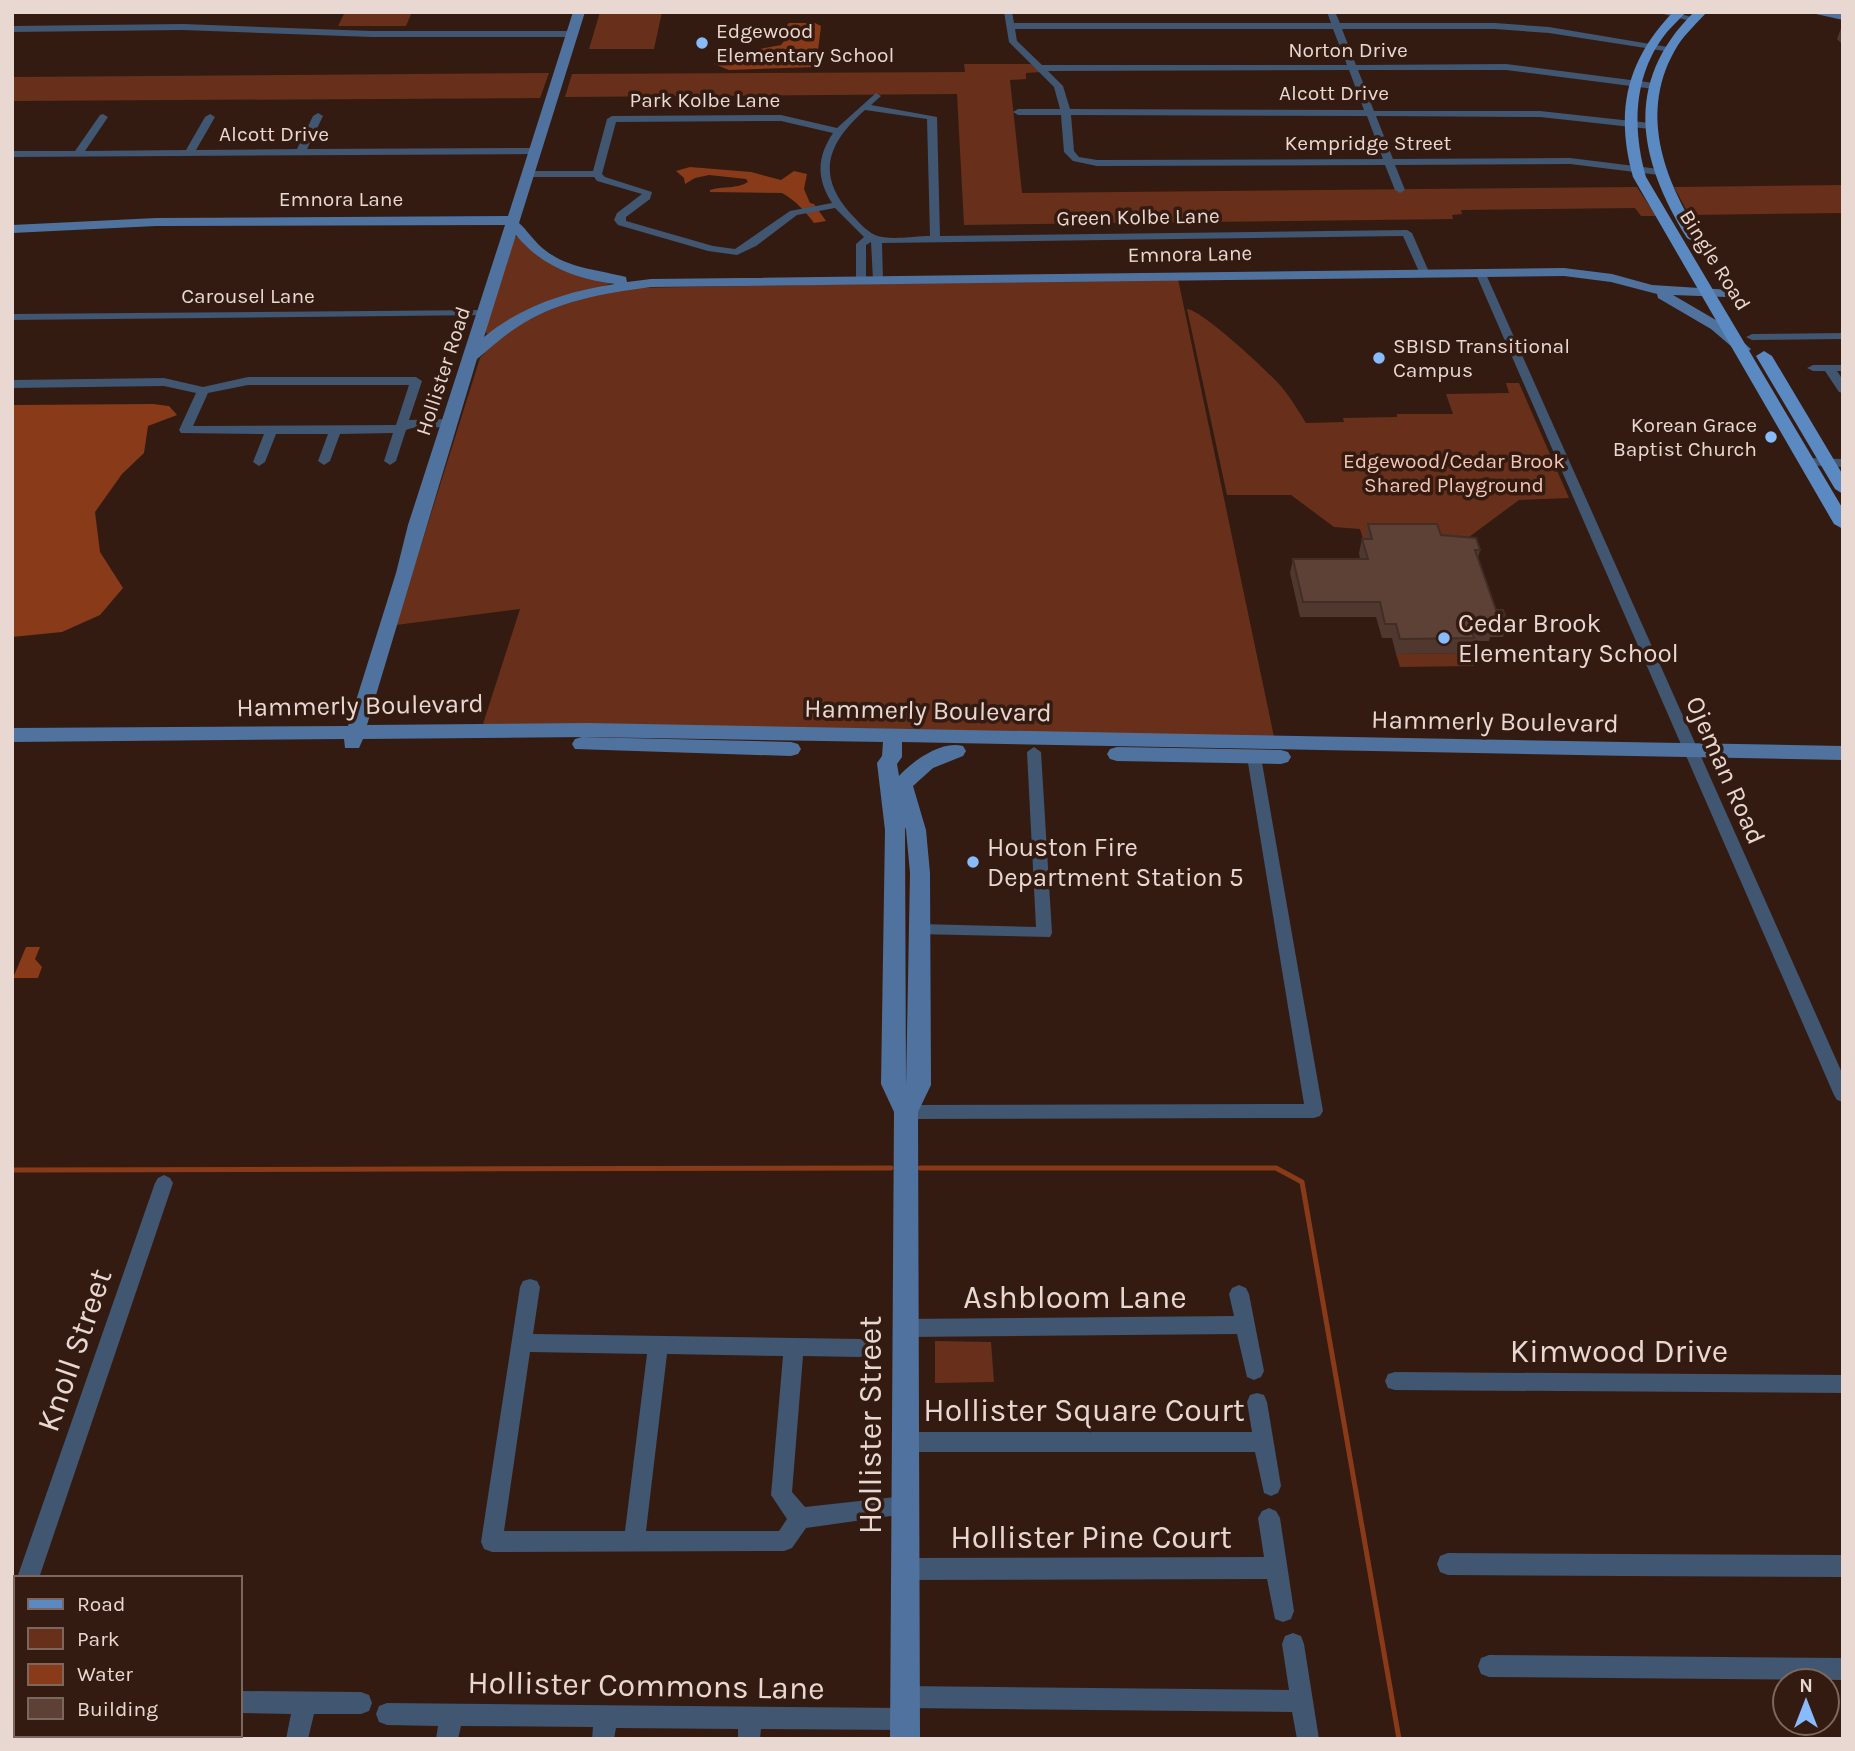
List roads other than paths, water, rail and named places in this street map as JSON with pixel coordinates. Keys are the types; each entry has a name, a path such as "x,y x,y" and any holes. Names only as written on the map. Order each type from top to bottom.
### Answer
{"main road":[{"name":"Bingle Road","path":"1678,14 1650,47 1634,83 1629,124 1637,169 1651,201 1682,231"},
{"name":"Bingle Road","path":"1698,16 1668,50 1654,86 1650,126 1659,172 1682,231 1748,343 1780,383 1835,463 1843,489"},
{"name":"Bingle Road","path":"1748,343 1763,383 1843,524"},
{"path":"1763,383 1780,383"}],"street":[{"name":"Hollister Road","path":"353,738 513,222 535,174 536,151 579,12"},
{"path":"1008,12 1013,42 1058,86 1066,113"},
{"path":"1331,12 1400,190"},
{"path":"1660,12 1698,16"},
{"path":"1820,12 1843,17"},
{"path":"1009,26 1495,26 1549,30 1668,50"},
{"path":"12,29 183,27 372,34 573,34"},
{"name":"Norton Drive","path":"1041,68 1506,67 1654,86"},
{"path":"876,96 838,131 827,155 824,170 831,206 877,243 878,280"},
{"path":"864,107 932,117 935,239"},
{"name":"Alcott Drive","path":"1018,113 1540,114 1650,126"},
{"name":"Kempridge Street","path":"1066,113 1069,152 1076,159 1097,163 1570,161 1659,172"},
{"path":"300,153 318,116"},
{"path":"78,154 103,117"},
{"path":"189,154 210,117"},
{"name":"Park Kolbe Lane","path":"597,174 612,119 781,118 838,131"},
{"name":"Alcott Drive","path":"12,154 536,151"},
{"path":"535,174 597,174 601,179 648,194 621,215 619,220 622,223 722,252 743,250 798,212 831,206"},
{"name":"Emnora Lane","path":"12,229 156,222 503,219 513,222 534,248 566,267 614,279 651,283"},
{"name":"Green Kolbe Lane","path":"871,237 935,239 1407,233 1424,272"},
{"path":"861,280 861,244 871,237"},
{"name":"Emnora Lane","path":"473,355 510,323 555,301 610,287 651,283 1480,272 1588,274 1651,289 1718,293"},
{"name":"Ojeman Road","path":"1480,272 1843,1096"},
{"path":"1651,289 1748,343 1843,336"},
{"name":"Carousel Lane","path":"12,317 485,313"},
{"path":"1813,368 1843,368"},
{"path":"1829,368 1843,390"},
{"path":"12,384 164,382 202,391 248,381 416,381 390,461"},
{"path":"202,391 185,430 400,428 408,433 448,428"},
{"path":"259,462 271,430"},
{"path":"324,461 335,430"},
{"path":"1807,462 1835,463"},
{"name":"Hammerly Boulevard","path":"12,735 143,740 353,738 531,744 1173,748 1694,758 1843,767"},
{"name":"Hammerly Boulevard","path":"12,749 143,740"},
{"name":"Hammerly Boulevard","path":"893,748 1034,752 1173,748 1254,757 1427,753"},
{"name":"Hollister Street","path":"893,748 916,830 920,873 919,1085 906,1112"},
{"name":"Hollister Street","path":"893,748 887,763 895,830 893,1084 906,1112 905,1718"},
{"path":"902,785 915,770 928,761 957,751"},
{"path":"920,930 1044,933 1034,752"},
{"name":"Hammerly Boulevard","path":"1694,758 1843,753"},
{"path":"906,1112 1314,1111 1254,757"},
{"name":"Knoll Street","path":"29,1576 164,1183"},
{"path":"530,1287 492,1542 784,1541 800,1518 905,1506"},
{"path":"1239,1294 1254,1371"},
{"name":"Ashbloom Lane","path":"905,1328 1245,1325"},
{"path":"522,1343 860,1348"},
{"path":"634,1542 658,1345"},
{"path":"794,1347 781,1495 800,1518"},
{"name":"Kimwood Drive","path":"1395,1381 1843,1384"},
{"path":"1257,1402 1271,1486"},
{"name":"Hollister Square Court","path":"905,1442 1264,1442"},
{"path":"1269,1518 1283,1611"},
{"path":"1448,1564 1843,1566"},
{"name":"Hollister Pine Court","path":"905,1569 1276,1568"},
{"path":"1293,1644 1308,1739"},
{"path":"1489,1666 1843,1669"},
{"name":"Hollister Commons Lane","path":"387,1714 451,1715 605,1728 750,1728 905,1718 1302,1701"},
{"path":"242,1702 361,1703"},
{"path":"297,1739 305,1702"},
{"path":"447,1739 451,1715"}],"water":[{"path":"789,23 815,23 821,26 816,67 729,70 714,64 723,56 781,45 785,27"},
{"path":"690,167 751,172 781,180 794,171 807,174 804,189 810,203 814,204 826,221 814,223 800,206 782,193 710,192 744,184 748,182 746,179 709,175 695,178 685,184 684,178 676,171"},
{"path":"12,405 169,406 177,415 148,426 144,453 122,474 95,512 100,552 123,588 100,615 62,632 12,637"},
{"path":"26,947 40,947 35,959 42,967 38,978 13,978"}],"waterway":[{"path":"12,1170 891,1168"},
{"path":"920,1168 1276,1168 1302,1182 1399,1739"}],"place":[{"name":"Edgewood Elementary School","path":"702,43"},
{"name":"SBISD Transitional Campus","path":"1379,358"},
{"name":"Korean Grace Baptist Church","path":"1771,437"},
{"name":"Cedar Brook Elementary School","path":"1444,638"},
{"name":"Houston Fire Department Station 5","path":"973,862"}],"park label":[{"name":"Edgewood/Cedar Brook Shared Playground","path":"1454,473"}]}
